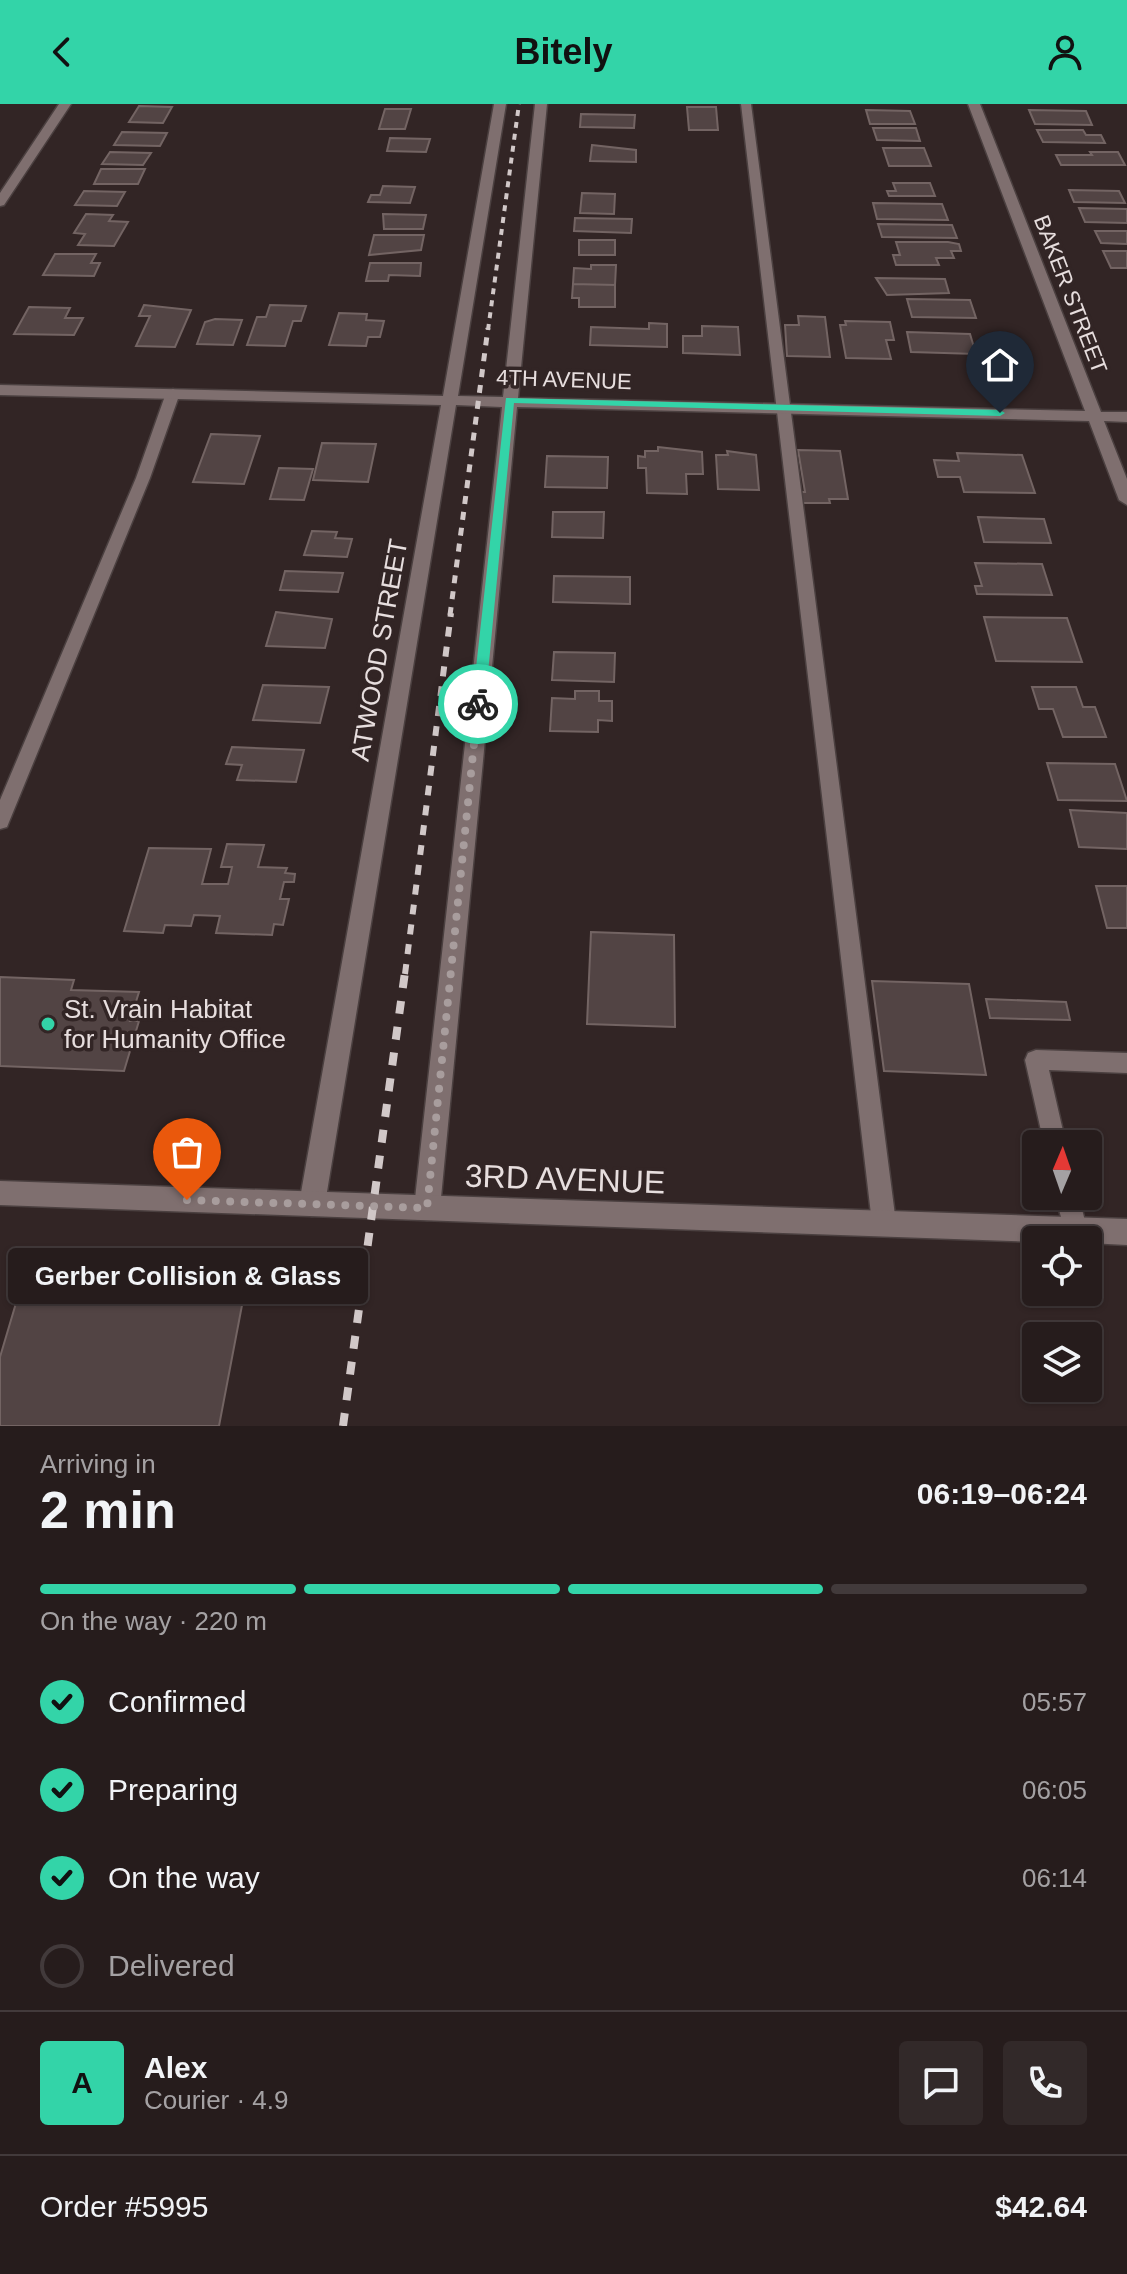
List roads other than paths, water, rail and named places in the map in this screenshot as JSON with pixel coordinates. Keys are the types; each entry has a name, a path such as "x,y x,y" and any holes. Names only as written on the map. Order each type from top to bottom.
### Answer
{"street":[{"path":"0,202 65,104"},
{"name":"ATWOOD STREET","path":"312,1204 500,104"},
{"path":"427,1208 541,104"},
{"name":"BAKER STREET","path":"974,104 1127,500"},
{"name":"4TH AVENUE","path":"0,390 1127,417"},
{"name":"3RD AVENUE","path":"0,1193 1022,1228"},
{"name":"3RD AVENUE","path":"1102,1231 1127,1232"}],"lane":[{"path":"746,104 884,1223"},
{"path":"0,822 143,478 173,393"},
{"path":"1052,1130 1036,1060 1127,1063"}],"railway":[{"path":"488,330 519,104"},
{"path":"450,615 488,328"},
{"path":"405,974 451,613"},
{"path":"343,1426 405,972"}],"place":[{"name":"St. Vrain Habitat for Humanity Office","path":"48,1024"},
{"name":"Gerber Collision & Glass","path":"187,1200"}]}
